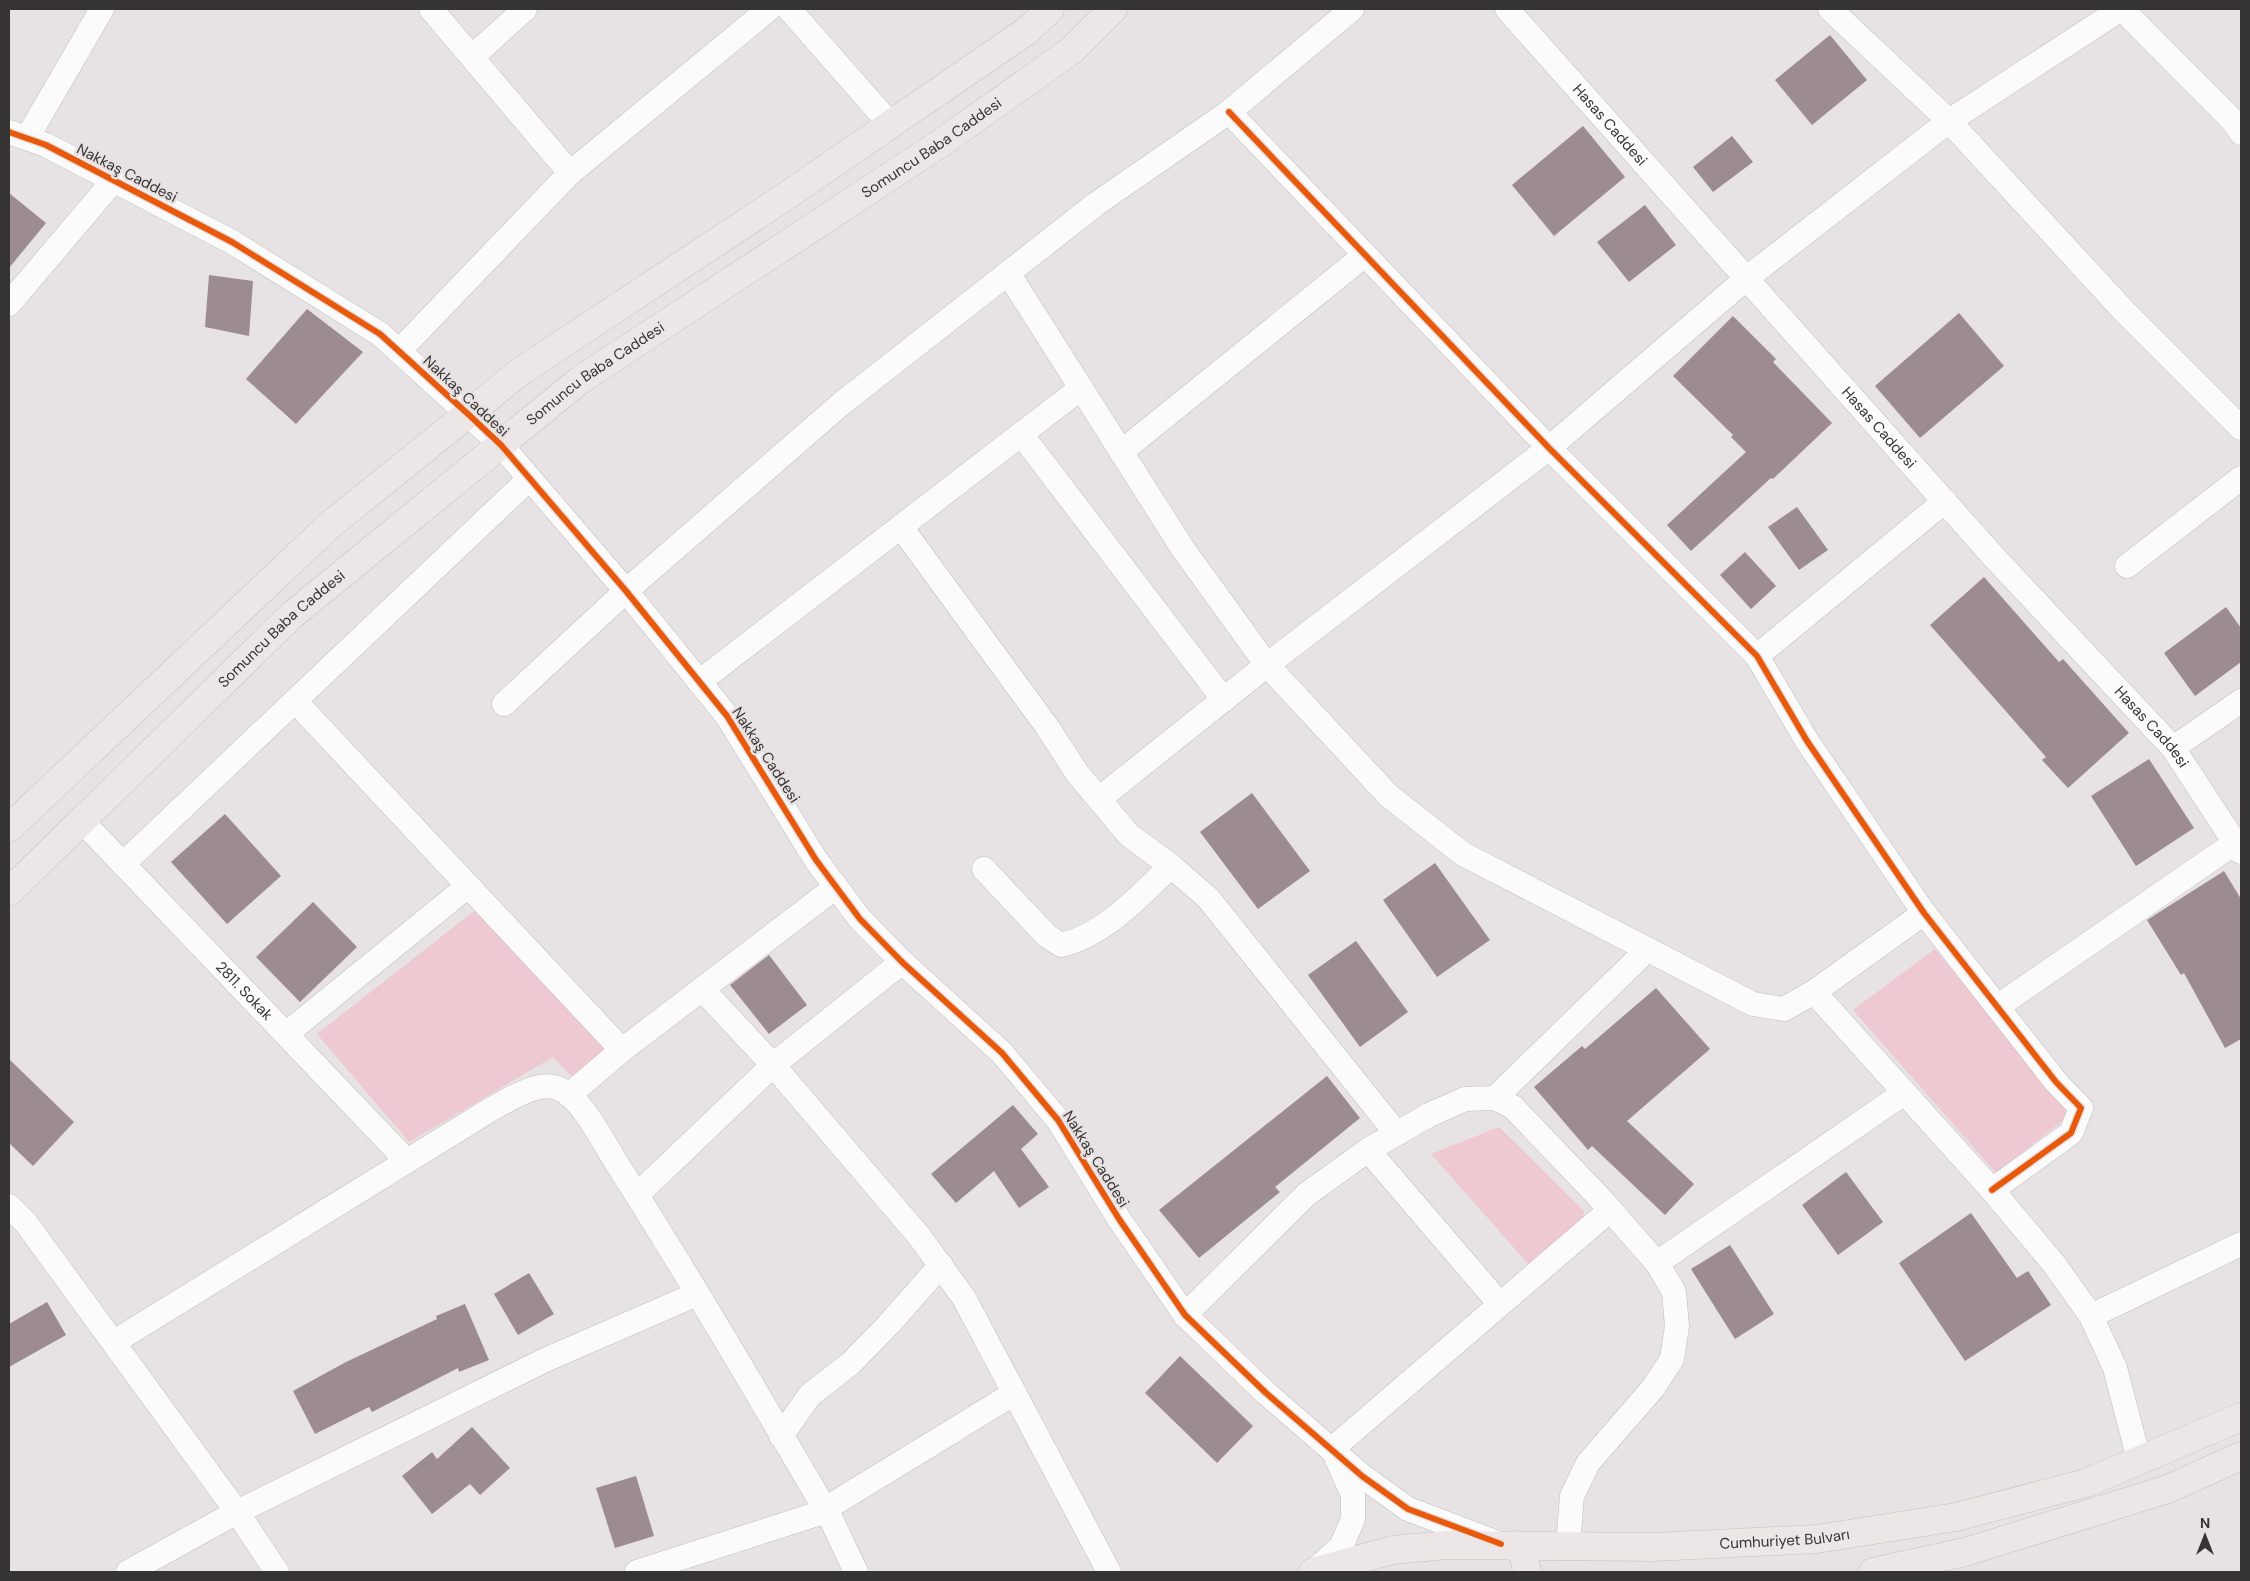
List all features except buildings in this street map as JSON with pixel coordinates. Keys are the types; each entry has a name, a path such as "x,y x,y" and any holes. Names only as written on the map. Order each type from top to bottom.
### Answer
{"main road":[{"path":"9,828 331,524 520,372 1028,30 1050,9"},
{"name":"Somuncu Baba Caddesi","path":"9,892 292,615 580,380 941,143 1064,56 1114,9"},
{"name":"Cumhuriyet Bulvarı","path":"1313,1572 1393,1550 1447,1545 1654,1547 1817,1539 1956,1518 2086,1483 2241,1417"},
{"path":"1873,1572 1965,1552 2168,1489 2241,1456"},
{"path":"1508,1545 1524,1556 1527,1572"},
{"path":"1352,1572 1354,1568 1376,1555"}],"street":[{"path":"18,135 102,9"},
{"path":"431,9 570,173"},
{"path":"472,57 525,9"},
{"path":"399,351 570,173 769,9"},
{"path":"789,9 890,124"},
{"path":"504,704 626,591 841,404 1096,204 1229,112 1352,9"},
{"name":"Hasas Caddesi","path":"1507,9 1945,501 2173,748 2238,847"},
{"path":"1830,9 1949,121 2124,311 2241,428"},
{"path":"1099,799 1267,665 1549,448 1746,278 1949,121 2122,9 2233,121 2241,133"},
{"path":"1229,112 1549,448 1757,656 1807,741 1924,913 2056,1082 2081,1108 2071,1133 1992,1190"},
{"name":"Nakkaş Caddesi","path":"18,135 46,145 232,242 380,334 501,445 626,591 727,716 816,860 860,919 902,962 1002,1053 1058,1120 1119,1219 1185,1315 1266,1393 1362,1476 1408,1510 1508,1545"},
{"path":"9,304 114,180"},
{"path":"1121,452 1365,255"},
{"path":"1008,273 1183,548 1267,665 1388,796 1463,854 1752,1004 1784,1009 1814,992 1924,913"},
{"path":"699,682 1081,388"},
{"path":"1021,434 1224,700"},
{"path":"2127,566 2241,478"},
{"path":"123,864 529,479"},
{"path":"1757,656 1945,501"},
{"path":"901,527 1048,728 1077,773 1129,834 1171,866 1208,898 1396,1134"},
{"path":"295,701 622,1050"},
{"path":"2173,748 2241,701"},
{"name":"2811. Sokak","path":"82,821 407,1161"},
{"path":"1997,1007 2238,847"},
{"path":"984,869 1047,936 1061,945 1072,942 1110,921 1171,866"},
{"path":"286,1034 468,886"},
{"path":"569,1095 622,1050 836,887"},
{"path":"1495,1098 1648,950"},
{"path":"637,1196 773,1065 902,962"},
{"path":"702,989 773,1065 919,1236 964,1298 1108,1572"},
{"path":"1814,992 1992,1190 2054,1264 2090,1316 2115,1368 2140,1460"},
{"path":"114,1342 493,1108 522,1093 542,1086 560,1088 577,1101 697,1294 826,1509 856,1572"},
{"path":"1657,1263 1904,1093"},
{"path":"1185,1315 1308,1194 1368,1150 1429,1115 1465,1099 1495,1098 1513,1107 1657,1263 1674,1292 1677,1326 1672,1359 1654,1388 1588,1463 1572,1496 1568,1546"},
{"path":"1368,1150 1499,1303"},
{"path":"9,1206 26,1223 114,1342 237,1512 277,1572"},
{"path":"1313,1572 1341,1547 1353,1519 1353,1494 1332,1449 1499,1303 1610,1210"},
{"path":"2090,1316 2241,1244"},
{"path":"781,1436 810,1395 851,1363 889,1324 941,1265"},
{"path":"128,1572 237,1512 545,1360 697,1294"},
{"path":"637,1572 817,1514 1013,1394"}],"shaded area":[{"path":"478,908 613,1043 575,1080 553,1057 409,1142 317,1034"},
{"path":"1935,949 2070,1115 1996,1173 1853,1010"},
{"path":"1499,1127 1584,1211 1582,1223 1529,1265 1431,1154"}],"cycle path":[{"path":"1229,112 1549,448 1757,656 1807,741 1924,913 2056,1082 2081,1108 2071,1133 1992,1190"},
{"path":"9,132 46,145 232,242 380,334 501,445 626,591 727,716 816,860 860,919 902,962 1002,1053 1058,1120 1119,1219 1185,1315 1266,1393 1362,1476 1408,1509 1501,1544"}]}
